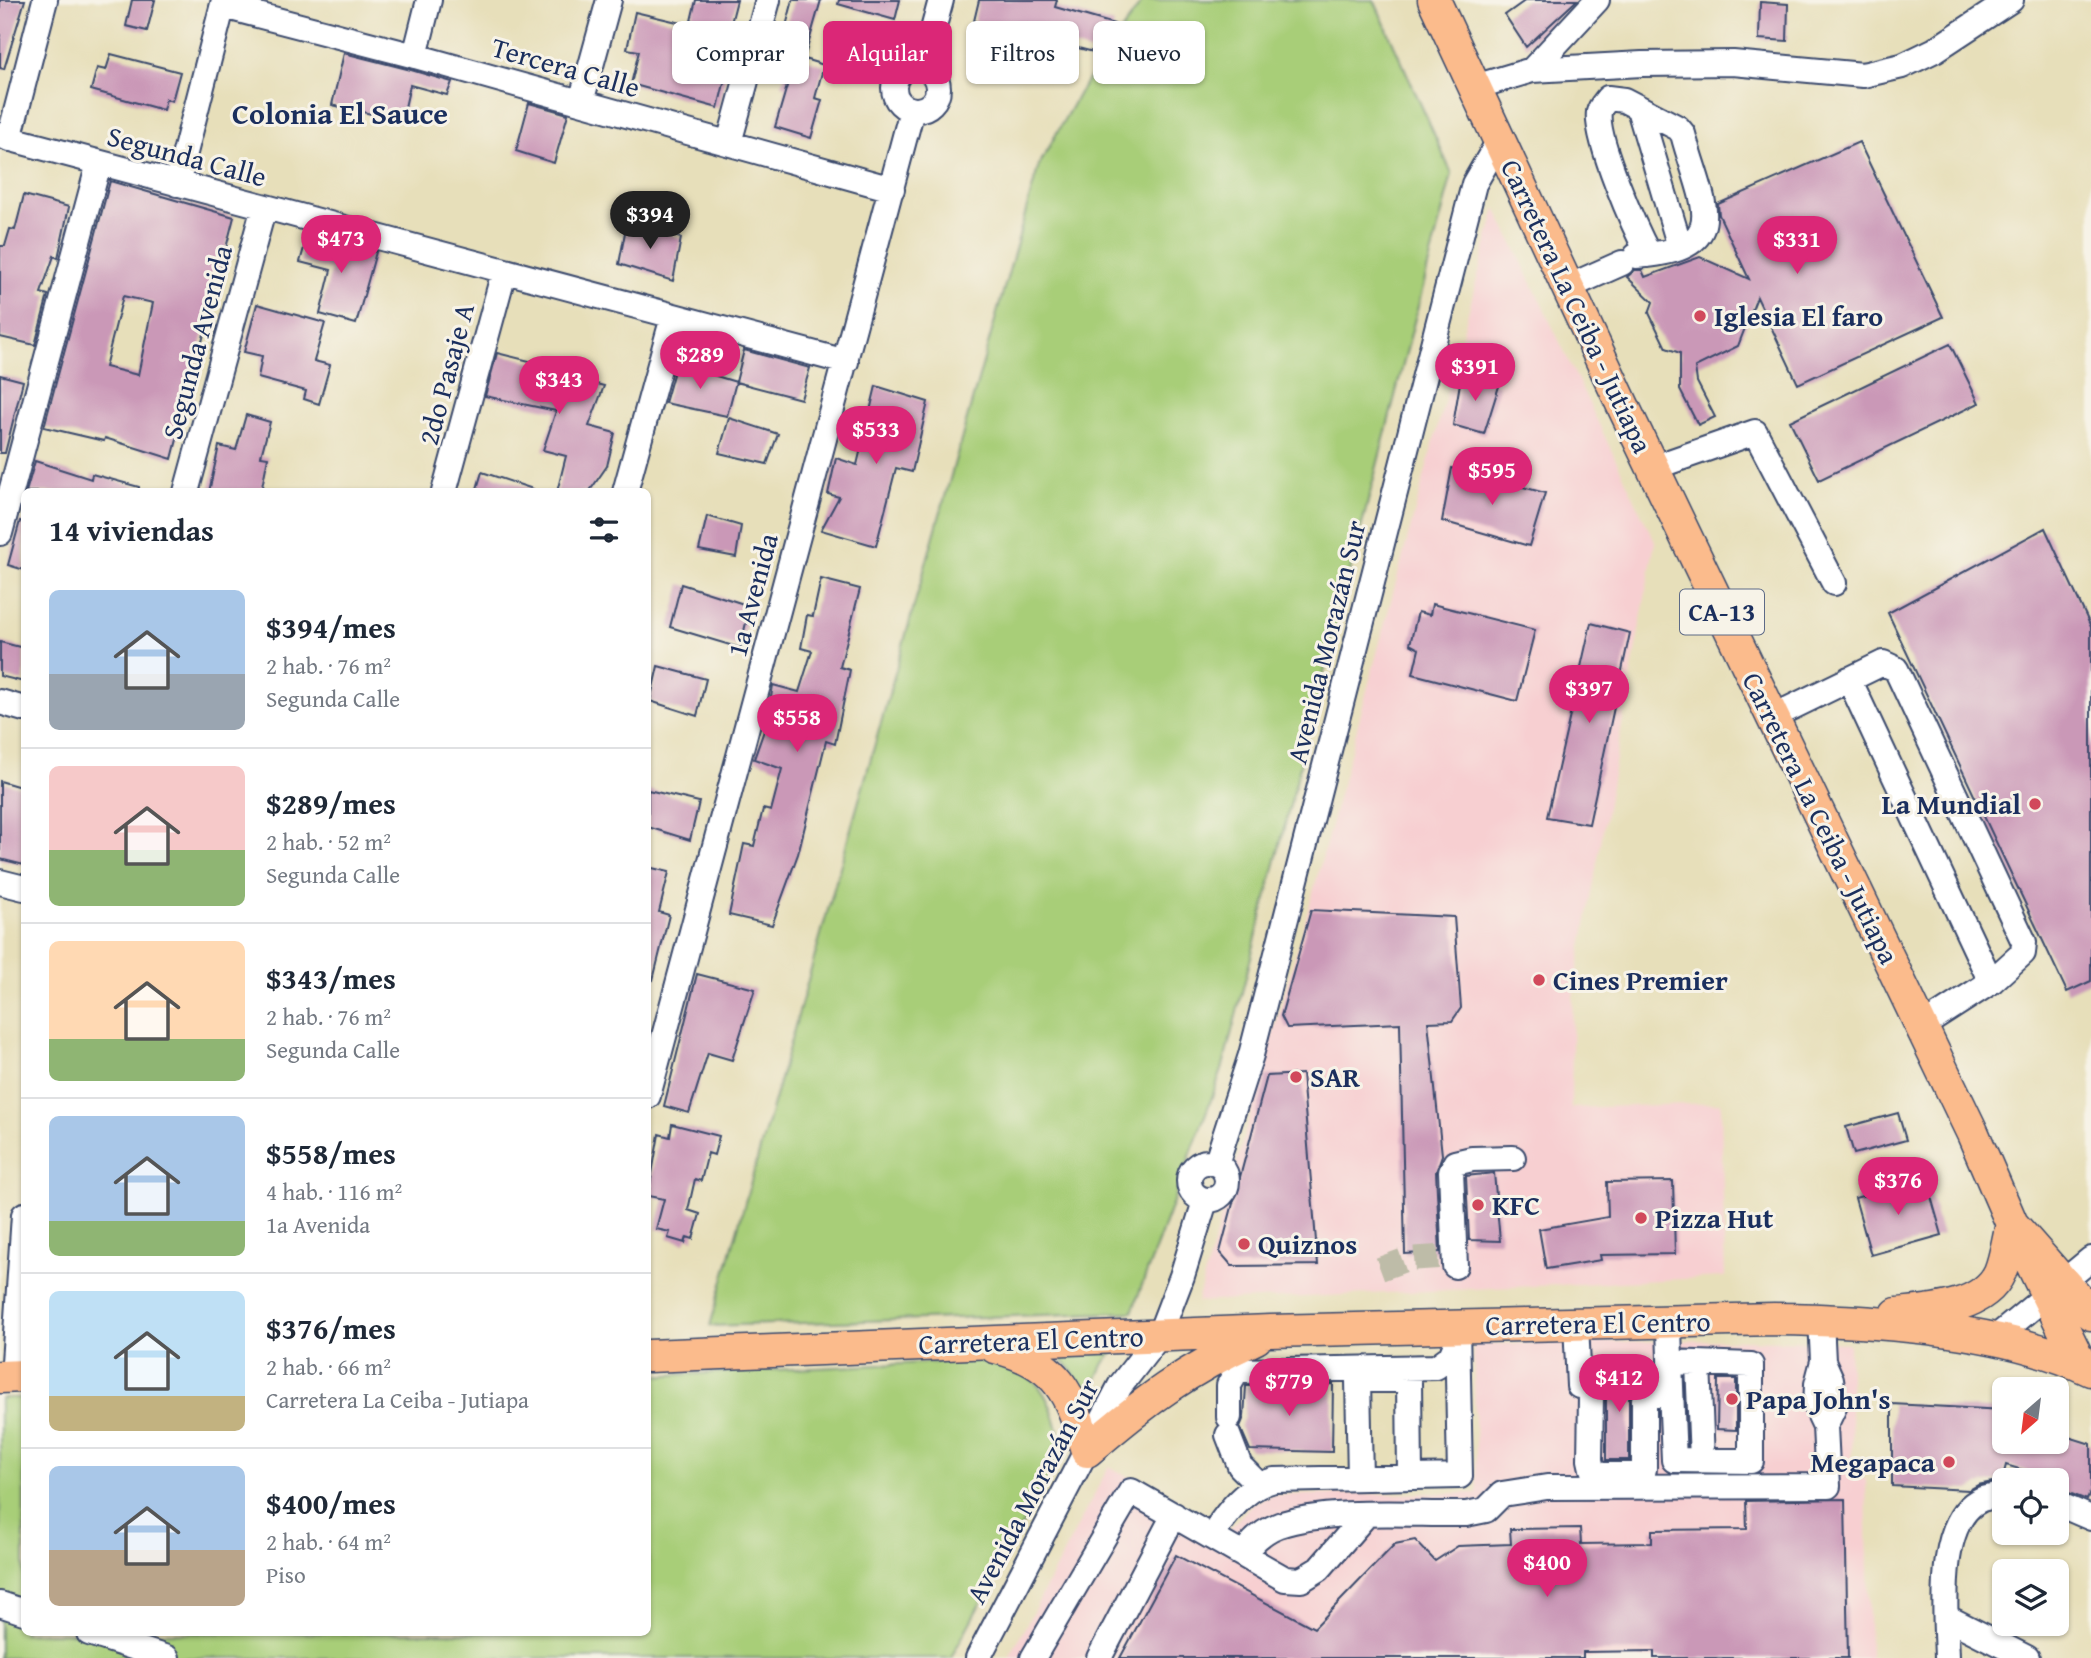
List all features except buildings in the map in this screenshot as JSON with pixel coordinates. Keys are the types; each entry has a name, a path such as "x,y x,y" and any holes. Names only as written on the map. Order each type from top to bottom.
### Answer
{"main road":[{"name":"Carretera La Ceiba - Jutiapa","path":"1434,0 1652,468 1921,1027 2012,1224 2054,1288 2091,1314"},
{"path":"1832,1319 1932,1311 1977,1297 1999,1274 2012,1224"},
{"name":"CA-13","path":"2054,1288 2086,1368"},
{"name":"Carretera El Centro","path":"651,1356 1270,1331 1457,1333 1576,1324 1832,1319 1994,1339 2086,1368"},
{"path":"974,1342 1024,1354 1052,1374 1065,1389 1076,1410 1087,1451 1168,1385 1203,1362 1270,1331"}],"street":[{"path":"4,137 45,0"},
{"path":"415,56 429,0"},
{"path":"581,102 609,0"},
{"path":"729,143 768,0"},
{"name":"1a Avenida","path":"651,1064 846,362 912,110 900,103 895,82 903,71 923,68 942,0"},
{"path":"1532,70 1597,0"},
{"path":"1475,87 1532,70 1733,63 1863,75 1902,66 1935,50 2011,0"},
{"path":"177,184 223,3"},
{"name":"Tercera Calle","path":"223,3 892,189"},
{"path":"1567,287 1636,258 1692,243 1703,231 1706,212 1683,134 1660,116 1639,109 1624,100 1608,98 1599,110 1600,119 1626,211 1636,258"},
{"path":"1639,109 1680,247"},
{"name":"Segunda Calle","path":"4,137 846,362"},
{"name":"Avenida Morazán Sur","path":"978,1658 1120,1386 1159,1336 1182,1276 1205,1201 1190,1189 1189,1176 1203,1163 1216,1164 1251,1055 1474,184 1500,139"},
{"path":"0,533 99,163"},
{"name":"Segunda Avenida","path":"187,488 264,207"},
{"name":"2do Pasaje A","path":"445,488 505,272"},
{"path":"626,488 673,317"},
{"path":"1652,468 1755,432 1835,583"},
{"path":"1772,717 1883,663 1896,669 2024,942 2023,953 1991,982 1921,1027"},
{"path":"1849,678 1991,982"},
{"path":"0,702 21,708"},
{"path":"0,882 21,887"},
{"path":"1455,1266 1451,1171 1455,1163 1513,1158"},
{"path":"1994,1339 2091,1259"},
{"path":"13,1377 21,1303"},
{"path":"1242,1555 1259,1535 1277,1526 1305,1519 1466,1514 1486,1510 1502,1494 1547,1488 1828,1486 1825,1426 1835,1405 1831,1379 1823,1361 1832,1319"},
{"path":"1669,1323 1670,1362 1671,1394 1674,1460 1751,1461 1751,1365 1670,1362"},
{"path":"1576,1324 1582,1487"},
{"path":"1259,1485 1240,1466 1228,1426 1230,1385 1237,1371 1436,1367 1451,1356 1457,1333"},
{"path":"1221,1522 1237,1501 1259,1485 1282,1479 1460,1476 1457,1333"},
{"path":"1698,1363 1702,1460"},
{"path":"1579,1370 1591,1396 1590,1460 1592,1469 1600,1475 1638,1475 1644,1469 1644,1401 1649,1395 1671,1394"},
{"path":"1360,1478 1359,1380 1409,1380 1410,1477"},
{"path":"1033,1658 1131,1491 1285,1579 1301,1580 1319,1569 1365,1516"},
{"path":"1947,1658 1948,1551 1959,1520 1992,1497"},
{"path":"2069,1509 2091,1518"},
{"path":"1099,1658 1174,1514"},
{"path":"0,1604 21,1611"},
{"path":"1946,1617 2027,1658"},
{"path":"98,1636 167,1658"}],"shaded area":[{"path":"1496,208 1655,542 1573,997 1571,1108 1721,1103 1725,1277 1197,1302 1311,900"},
{"path":"1742,1340 1849,1343 1853,1479 1866,1479 1870,1658 1009,1658 1109,1466 1226,1532 1253,1503 1273,1495 1477,1493 1473,1344"}],"green space":[{"path":"1143,0 1374,0 1452,174 1222,1070 1132,1312 710,1326 1039,165 1093,73 1093,84 1205,84 1205,21 1129,21"},
{"path":"1114,1351 1104,1363 1088,1398 1071,1369 1053,1352"},
{"path":"984,1360 1019,1370 1041,1389 1054,1416 1062,1451 951,1658 0,1658 0,1398 21,1398 21,1636 651,1636 651,1376"}],"tunnel":[{"path":"1380,1269 1407,1259 1455,1256"}],"place":[{"name":"Iglesia El faro","path":"1700,316"},
{"name":"La Mundial","path":"2035,804"},
{"name":"Cines Premier","path":"1539,980"},
{"name":"SAR","path":"1296,1077"},
{"name":"KFC","path":"1478,1205"},
{"name":"Pizza Hut","path":"1641,1218"},
{"name":"Quiznos","path":"1244,1244"},
{"name":"Papa John's","path":"1732,1399"},
{"name":"Megapaca","path":"1949,1462"}],"district":[{"name":"Colonia El Sauce","path":"340,114"}]}
